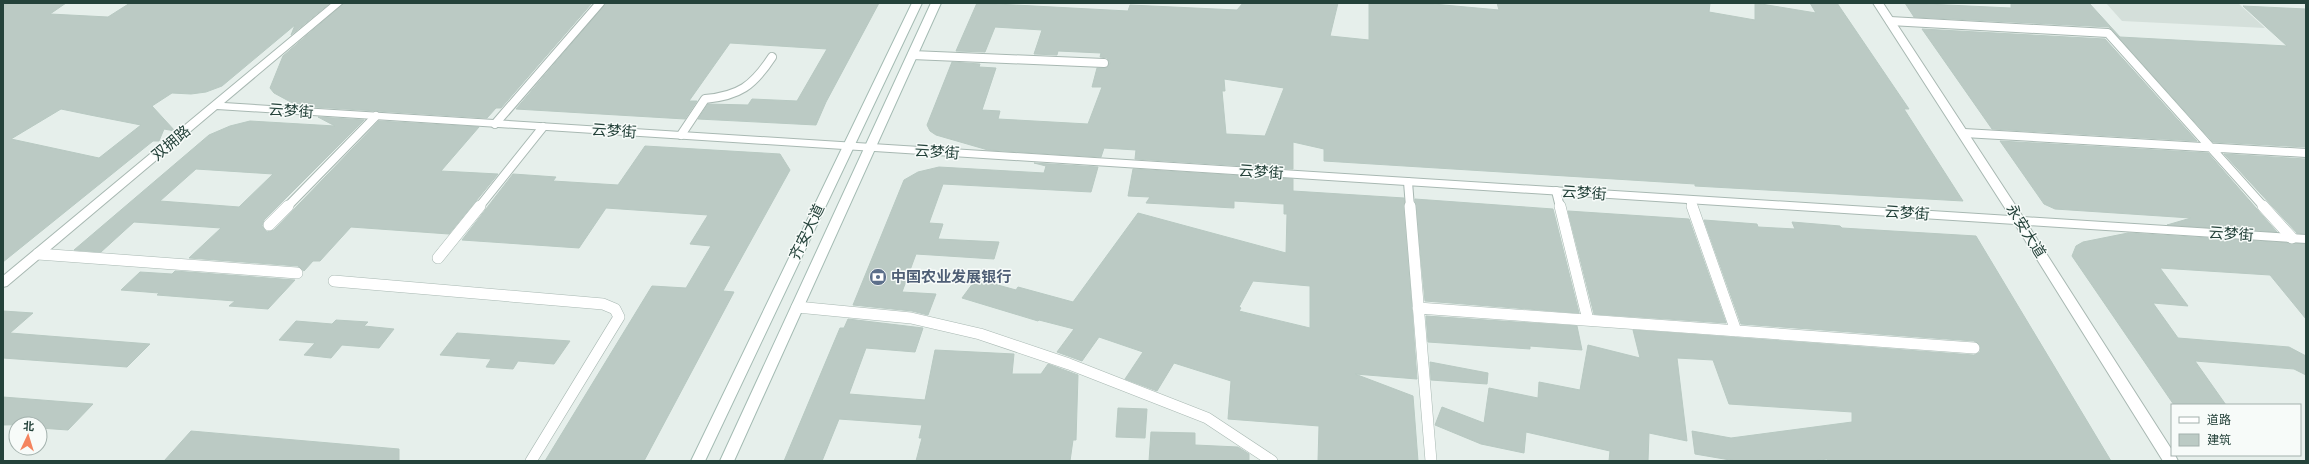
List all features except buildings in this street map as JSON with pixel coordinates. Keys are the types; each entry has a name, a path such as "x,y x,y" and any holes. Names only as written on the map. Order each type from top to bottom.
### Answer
{"street":[{"name":"双拥路","path":"3,283 338,3"},
{"name":"齐安大道","path":"698,461 917,3"},
{"name":"齐安大道","path":"727,461 936,3"},
{"name":"永安大道","path":"1878,3 1964,133 2171,461"},
{"name":"云梦街","path":"215,106 2306,239"}],"lane":[{"path":"495,124 600,3"},
{"path":"1890,21 2108,33 2292,238"},
{"path":"912,55 1104,64"},
{"path":"681,135 705,99 723,97 744,89 759,78 772,57"},
{"path":"269,225 376,116"},
{"path":"438,258 543,127"},
{"path":"1964,133 2306,153"},
{"path":"1408,182 1431,461"},
{"path":"1556,191 1588,320"},
{"path":"1690,200 1736,331"},
{"path":"38,254 297,273"},
{"path":"334,281 603,304 615,309 619,317 531,461"},
{"path":"797,307 912,318 980,334 1068,364 1207,418 1272,461"},
{"path":"1418,308 1974,348"}],"shaded area":[{"path":"2106,3 2238,3 2265,28 2122,21"}],"place":[{"name":"中国农业发展银行","path":"878,277"}]}
